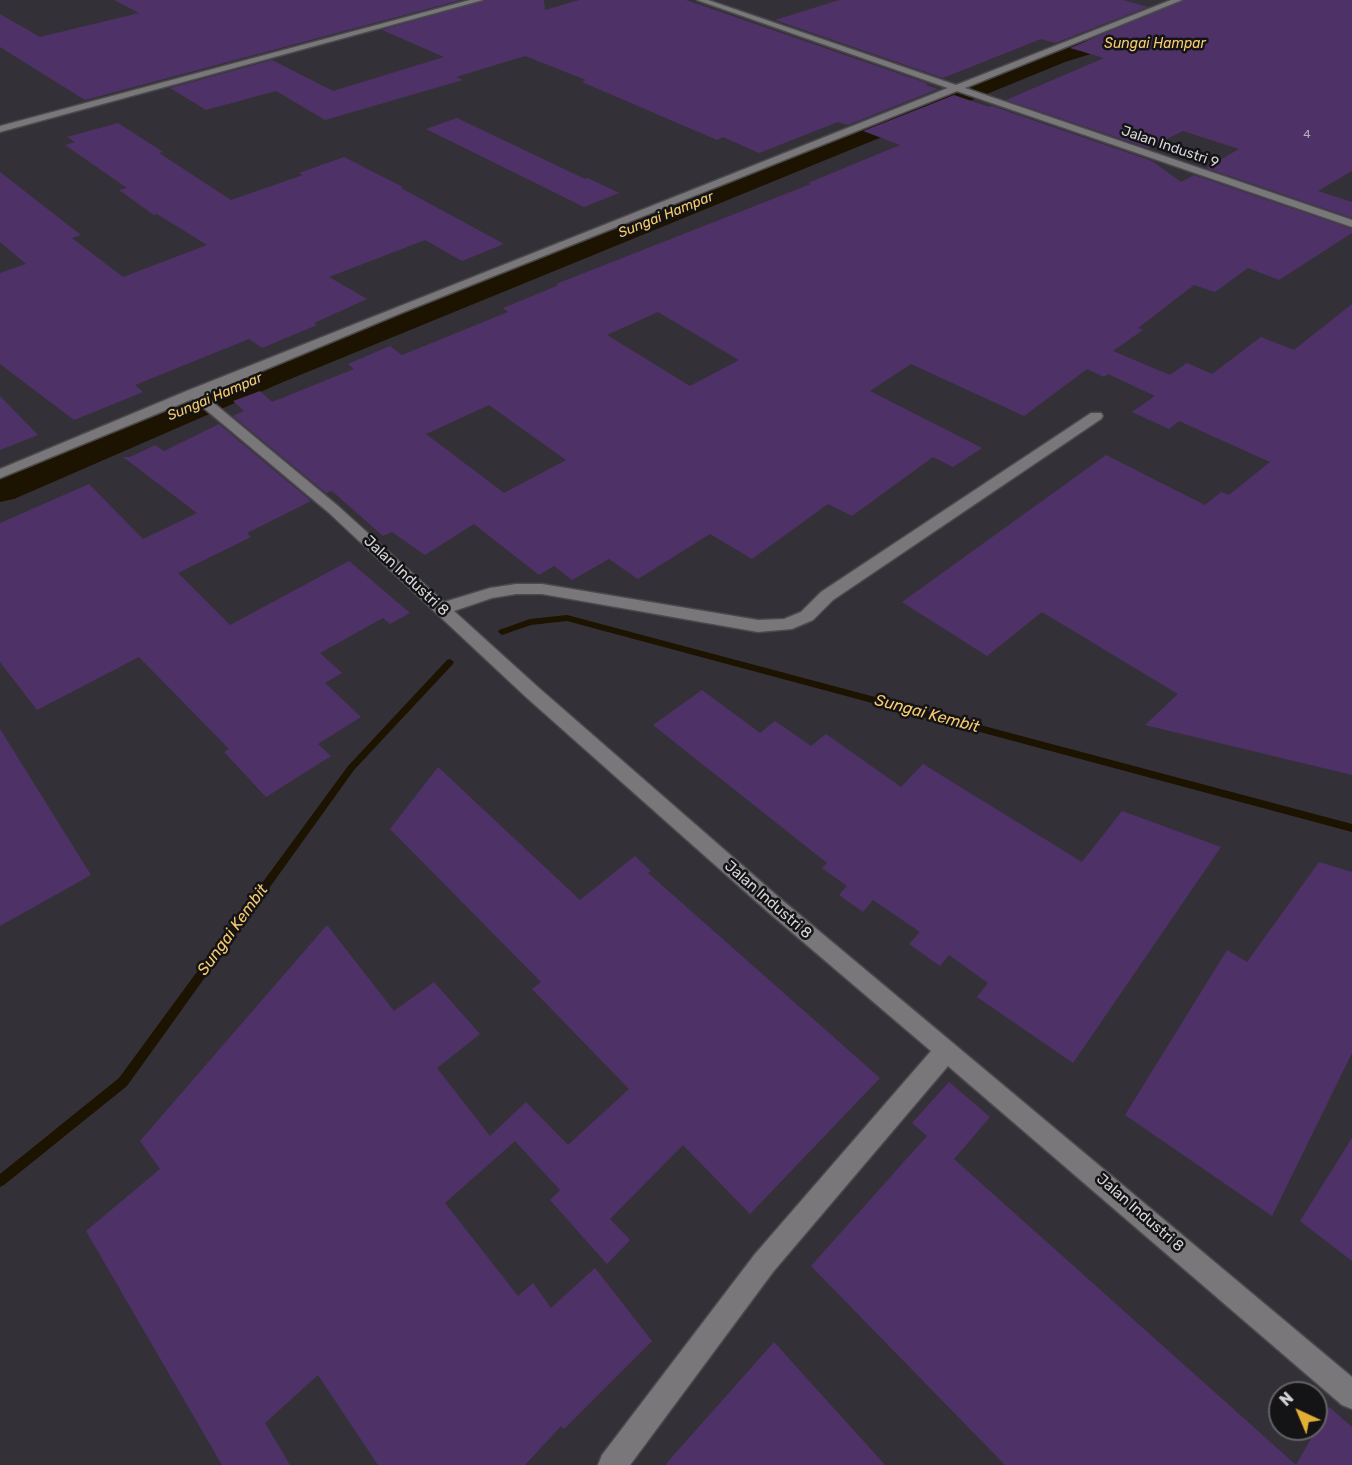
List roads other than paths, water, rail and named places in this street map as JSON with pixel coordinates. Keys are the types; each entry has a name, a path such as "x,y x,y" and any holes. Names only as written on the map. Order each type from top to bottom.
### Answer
{"street":[{"path":"0,129 479,0"},
{"name":"Jalan Industri 9","path":"701,0 1352,224"},
{"path":"0,474 1178,0"},
{"name":"Jalan Industri 8","path":"196,395 333,510 533,693 775,906 1352,1395"},
{"path":"441,609 490,593 516,589 542,589 758,626 786,626 798,622 827,596 1096,416"},
{"path":"612,1465 764,1263 946,1051"}],"waterway":[{"name":"Sungai Hampar","path":"0,490 270,374 1057,57 1105,42 1144,43"},
{"name":"Sungai Kembit","path":"502,632 530,622 567,618 1352,828"},
{"name":"Sungai Kembit","path":"0,1181 123,1082 351,768 450,662"}]}
